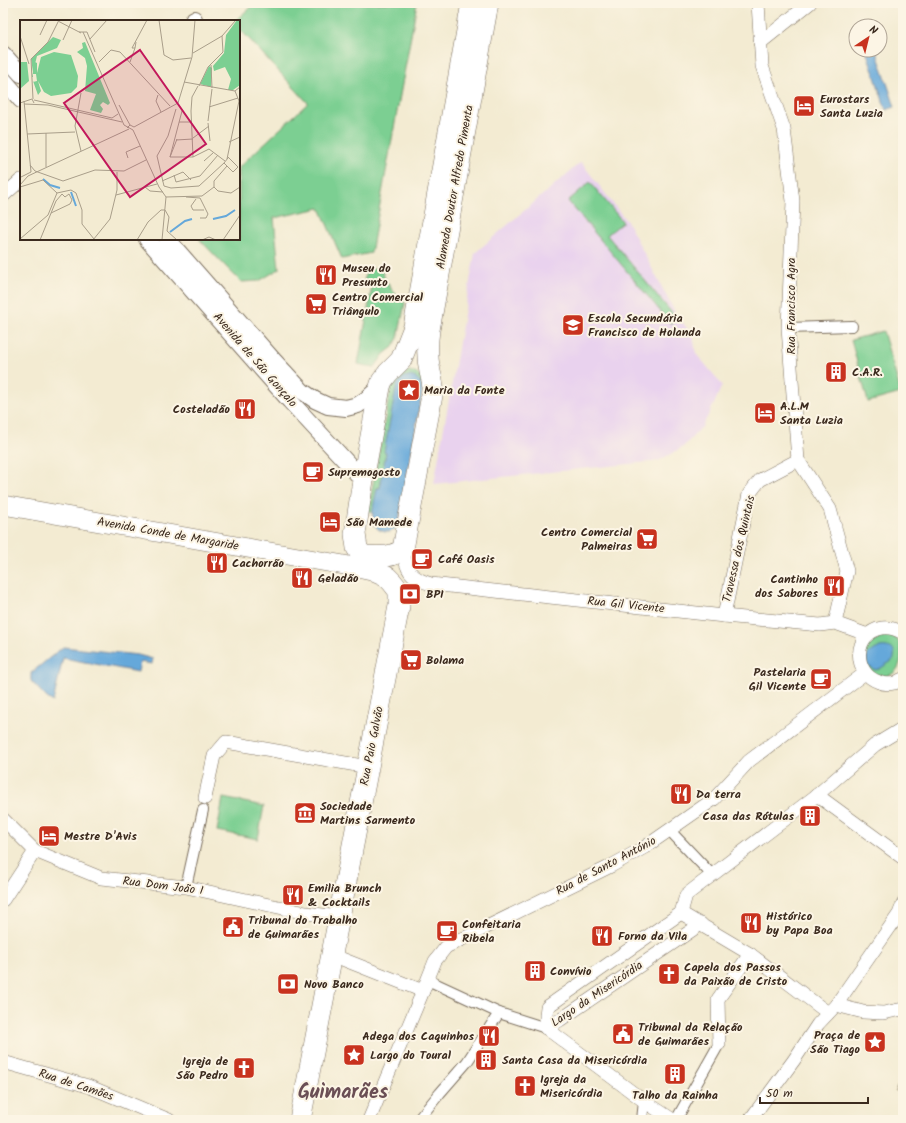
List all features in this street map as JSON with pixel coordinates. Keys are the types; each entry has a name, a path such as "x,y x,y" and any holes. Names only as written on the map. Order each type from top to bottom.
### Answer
{"main road":[{"name":"Alameda Doutor Alfredo Pimenta","path":"376,572 357,548 355,534 363,480 382,381 401,360 414,327 472,3"},
{"name":"Alameda Doutor Alfredo Pimenta","path":"403,549 433,390 433,380 430,372 427,346 429,330 488,3"},
{"path":"401,360 411,360 420,364 430,372"},
{"name":"Avenida Conde de Margaride","path":"3,505 334,563 376,572"},
{"path":"362,556 387,556 399,553 403,549"},
{"name":"Avenida Conde de Margaride","path":"334,563 362,556"},
{"name":"Rua Paio Galvão","path":"332,955 399,606 399,591 386,577 376,572"},
{"path":"300,1120 332,955"}],"street":[{"name":"Rua Francisco Agra","path":"758,3 762,66 784,129 793,201 788,328 798,460 830,509 847,571 835,623"},
{"path":"760,43 810,3"},
{"path":"3,54 20,73"},
{"path":"3,79 20,99"},
{"path":"3,196 20,181"},
{"name":"Avenida de São Gonçalo","path":"148,240 290,401 363,480"},
{"name":"Avenida de São Gonçalo","path":"168,240 302,391 315,400 328,406 346,408 358,405 380,387"},
{"path":"788,328 852,326"},
{"name":"Travessa dos Quintais","path":"724,616 749,494 760,480 798,460"},
{"name":"Rua Gil Vicente","path":"403,549 405,562 409,571 415,578 431,584 724,616 820,624 835,623 868,635"},
{"path":"903,633 887,627 877,629 868,635 862,643 859,653 860,664 864,673 872,680 883,684 894,683 903,679"},
{"name":"Rua de Santo António","path":"427,986 435,961 446,947 612,866 658,839 714,799 749,761 864,673"},
{"path":"903,728 875,745 817,795 686,895 681,913 750,954 832,1009 883,1013 903,1009"},
{"path":"186,886 214,756 226,742 368,767"},
{"path":"817,795 903,858"},
{"name":"Rua Dom João I","path":"3,819 35,851 101,878 186,886 306,913 339,917"},
{"path":"674,835 712,875"},
{"path":"3,900 35,851"},
{"path":"750,1120 794,1060 818,1024 832,1009 899,914 903,904"},
{"name":"Largo da Misericórdia","path":"681,913 547,1007 546,1028 560,1020 700,924"},
{"path":"676,1120 719,1044 718,998 750,954"},
{"path":"332,955 427,986 499,1013 546,1028 644,1101 673,1120"},
{"path":"368,1120 427,986"},
{"path":"418,1120 467,1062 499,1013"},
{"name":"Rua de Camões","path":"3,1062 88,1086 169,1120"},
{"path":"642,1120 644,1101"}],"shaded area":[{"name":"Escola Secundária Francisco de Holanda","path":"581,162 628,223 676,314 693,336 696,353 722,385 714,404 702,427 683,447 658,461 434,484 475,253"}],"green space":[{"path":"255,3 417,3 371,253 342,259 320,208 274,218 279,269 259,281 241,282 200,240 240,240 240,166 308,103 240,29 240,20 236,20"},
{"path":"590,182 623,222 607,235 677,319 671,324 568,201"},
{"path":"381,268 385,279 392,290 405,303 398,338 393,347 384,354 374,368 358,364 373,281 364,283 366,272 363,272 364,270"},
{"path":"883,331 901,393 868,402 851,340"},
{"path":"409,371 419,374 426,381 386,452 380,488 377,488 373,512 368,511 391,387 398,376"},
{"path":"884,634 896,638 901,649 901,656 898,668 894,673 882,676 876,675 867,669 863,649 871,638"},
{"path":"223,798 264,806 258,839 217,831"}],"water":[{"path":"869,58 879,58 895,107 886,110"},
{"path":"406,376 417,378 423,387 398,526 391,531 385,532 377,528 374,524 373,506 377,488 380,488 386,452 384,452 396,388 400,380"},
{"path":"63,647 138,655 153,659 152,664 140,662 138,672 63,658 53,702 46,697 31,681 31,673"},
{"path":"880,647 887,647 894,651 894,658 891,662 876,670 868,666 866,658 870,652"}],"tunnel":[{"path":"900,1093 903,1086"}],"place":[{"name":"Eurostars Santa Luzia","path":"804,106"},
{"name":"Museu do Presunto","path":"326,275"},
{"name":"Centro Comercial Triângulo","path":"316,304"},
{"name":"Escola Secundária Francisco de Holanda","path":"573,325"},
{"name":"C.A.R.","path":"836,372"},
{"name":"Maria da Fonte","path":"409,390"},
{"name":"Costeladão","path":"245,409"},
{"name":"A.L.M Santa Luzia","path":"765,413"},
{"name":"Supremogosto","path":"313,472"},
{"name":"São Mamede","path":"330,522"},
{"name":"Centro Comercial Palmeiras","path":"647,539"},
{"name":"Café Oasis","path":"422,559"},
{"name":"Cachorrão","path":"217,563"},
{"name":"Geladão","path":"302,578"},
{"name":"Cantinho dos Sabores","path":"834,586"},
{"name":"BPI","path":"410,594"},
{"name":"Bolama","path":"411,660"},
{"name":"Pastelaria Gil Vicente","path":"821,679"},
{"name":"Da terra","path":"681,794"},
{"name":"Sociedade Martins Sarmento","path":"305,813"},
{"name":"Casa das Rótulas","path":"810,816"},
{"name":"Mestre D'Avis","path":"49,836"},
{"name":"Emilia Brunch & Cocktails","path":"293,895"},
{"name":"Histórico by Papa Boa","path":"751,923"},
{"name":"Tribunal do Trabalho de Guimarães","path":"233,927"},
{"name":"Confeitaria Ribela","path":"447,931"},
{"name":"Forno da Vila","path":"602,936"},
{"name":"Convívio","path":"535,971"},
{"name":"Capela dos Passos da Paixão de Cristo","path":"669,974"},
{"name":"Novo Banco","path":"288,984"},
{"name":"Tribunal da Relação de Guimarães","path":"623,1034"},
{"name":"Adega dos Caquinhos","path":"489,1036"},
{"name":"Praça de São Tiago","path":"875,1042"},
{"name":"Largo do Toural","path":"354,1055"},
{"name":"Santa Casa da Misericórdia","path":"486,1060"},
{"name":"Igreja de São Pedro","path":"244,1068"},
{"name":"Talho da Rainha","path":"675,1074"},
{"name":"Igreja da Misericórdia","path":"525,1086"}],"district":[{"name":"Guimarães","path":"343,1093"}]}
